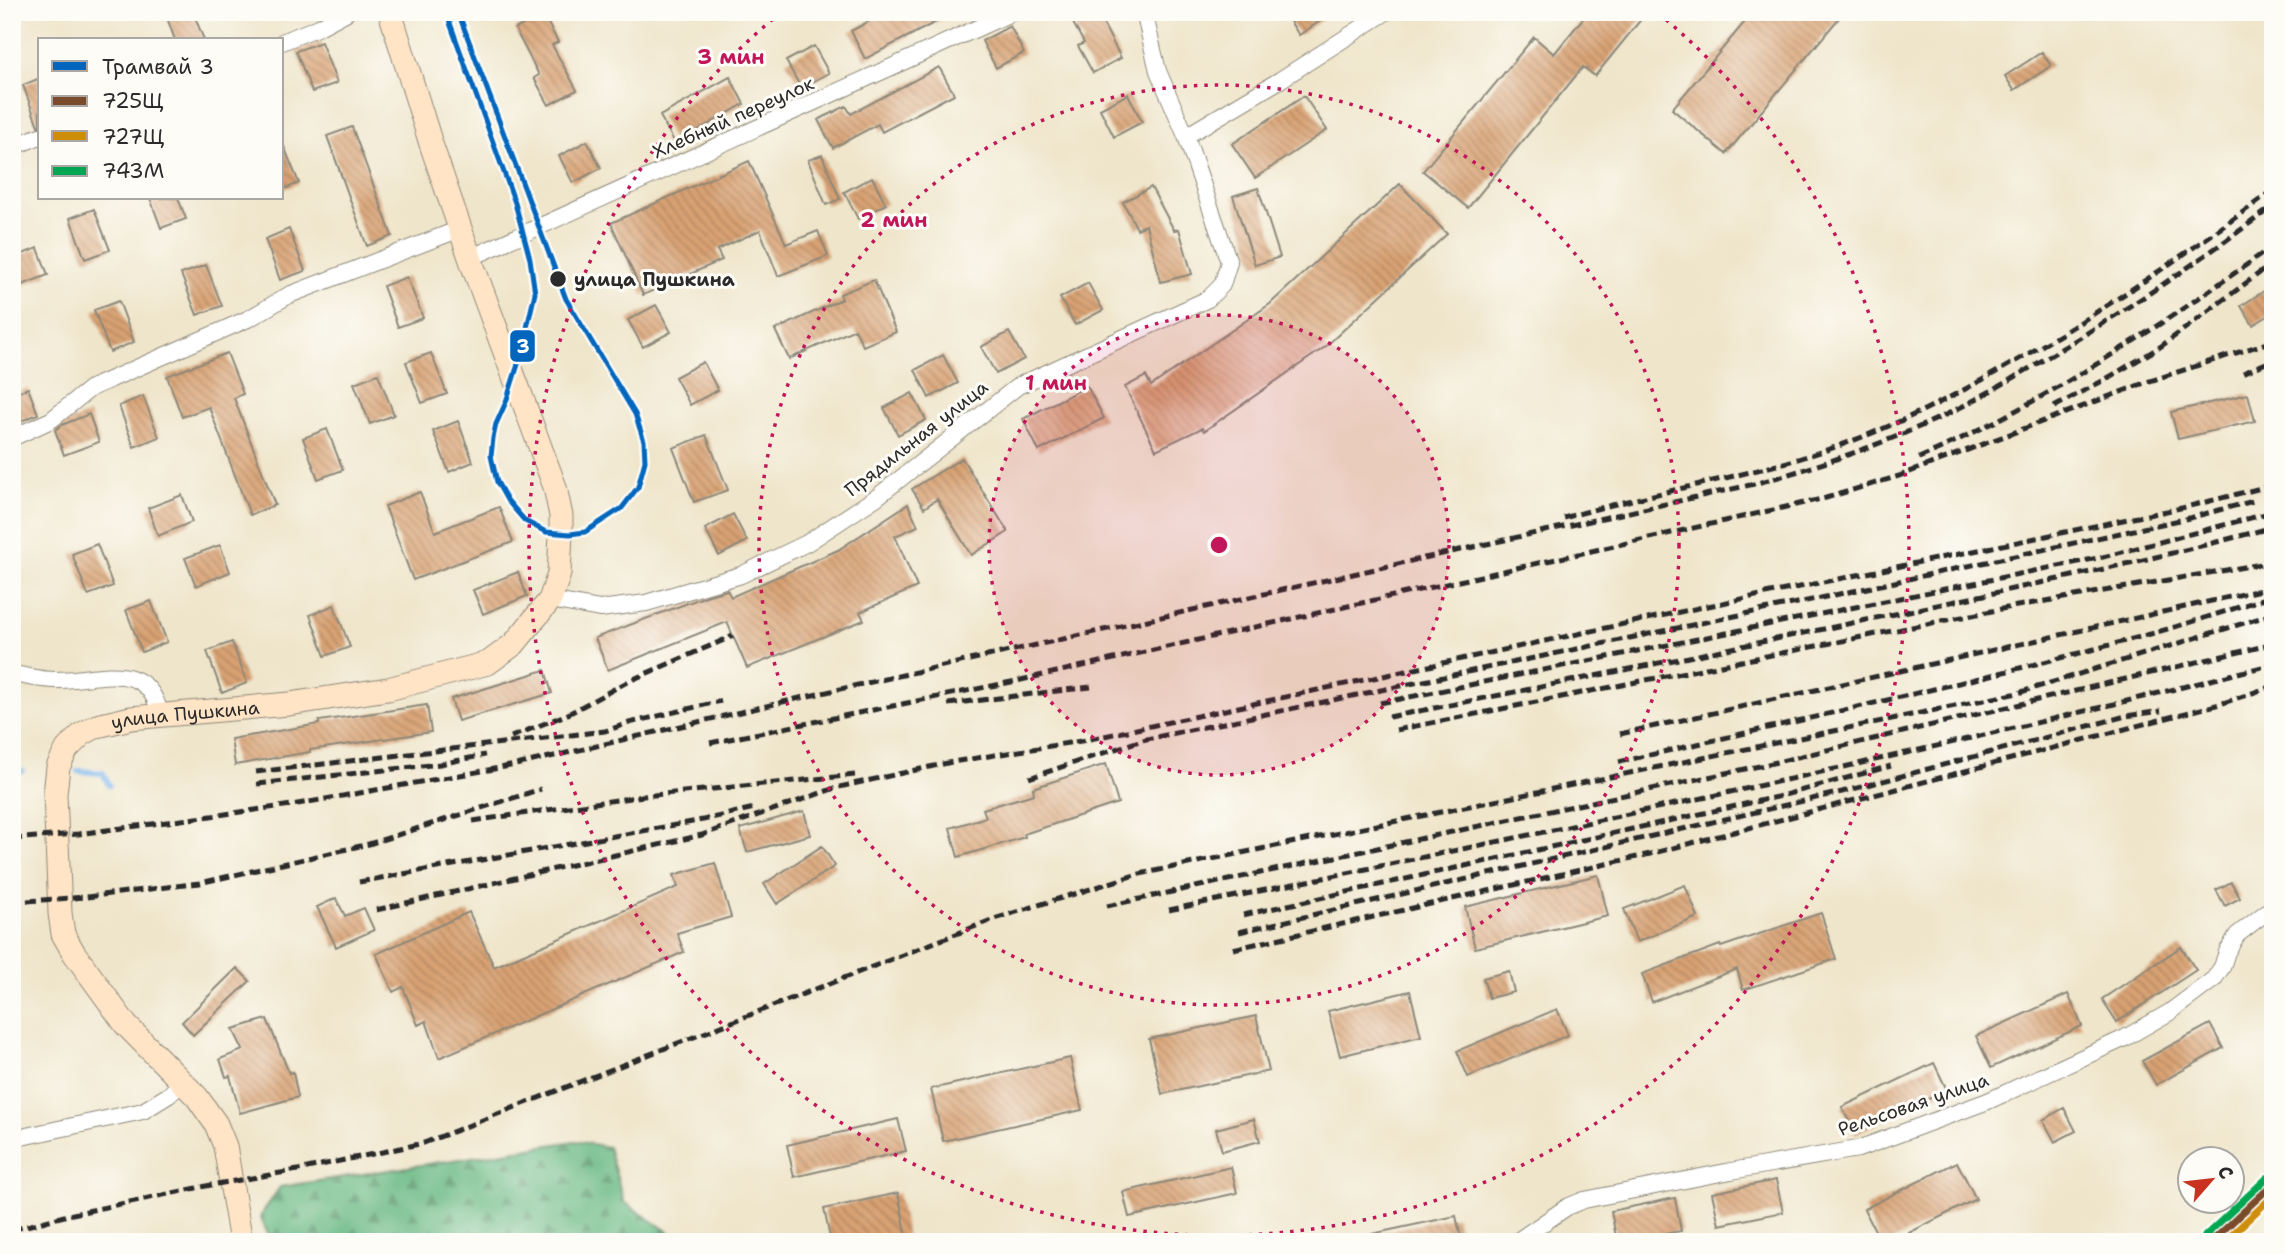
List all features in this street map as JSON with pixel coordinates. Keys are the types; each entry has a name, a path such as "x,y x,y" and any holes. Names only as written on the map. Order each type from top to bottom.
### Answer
{"street":[{"path":"284,41 347,12"},
{"name":"улица Пушкина","path":"241,1242 225,1146 216,1124 197,1097 126,1026 63,934 55,794 58,767 67,749 82,734 97,726 160,714 289,704 376,691 488,663 514,644 550,600 559,574 561,534 561,516 555,487 470,258 390,12"},
{"name":"Хлебный переулок","path":"470,258 1013,12"},
{"name":"Прядильная улица","path":"550,600 600,608 646,603 741,575 807,543 877,496 1017,386 1208,299 1222,285 1229,262 1186,136 1158,71 1144,12"},
{"path":"1186,136 1386,12"},
{"path":"12,147 38,137"},
{"path":"12,438 51,419 91,388 250,318 289,295 460,229"},
{"path":"12,674 55,681 116,674 137,681 152,694 160,714"},
{"name":"Рельсовая улица","path":"1516,1242 1567,1207 1584,1200 1858,1149 1988,1101 2125,1038 2170,1012 2214,979 2237,935 2273,907"},
{"path":"12,1139 143,1111 169,1095 182,1082"}],"green space":[{"path":"575,1141 608,1147 624,1202 684,1242 272,1242 260,1217 280,1187"}],"building":[{"path":"165,12 193,12 203,38 174,38"},
{"path":"886,12 955,12 865,59 851,31"},
{"path":"1067,12 1097,12 1121,58 1093,73 1078,46 1084,43"},
{"path":"1284,12 1334,12 1299,35"},
{"path":"1588,12 1647,12 1595,76 1583,67 1468,208 1423,171 1534,37 1554,54"},
{"path":"1753,12 1844,12 1726,154 1672,109"},
{"path":"543,14 558,42 552,45 577,90 549,105 534,78 539,75 515,29"},
{"path":"1010,26 1024,53 996,68 982,41"},
{"path":"321,42 337,83 312,92 296,51"},
{"path":"814,46 829,73 801,88 786,61"},
{"path":"2042,52 2051,66 2014,90 2005,76"},
{"path":"939,67 954,94 882,132 878,124 833,148 818,120 846,106 851,114"},
{"path":"730,77 744,104 675,143 660,116"},
{"path":"38,79 38,126 23,85"},
{"path":"1128,94 1142,122 1114,137 1100,109"},
{"path":"1304,96 1327,130 1255,178 1232,144"},
{"path":"352,127 392,236 367,246 327,136"},
{"path":"587,141 601,168 573,183 559,156"},
{"path":"284,147 299,183 284,189"},
{"path":"822,155 840,199 826,205 808,160"},
{"path":"749,161 786,244 818,231 828,256 778,276 760,230 717,250 722,260 643,295 611,223"},
{"path":"872,177 886,204 858,219 844,192"},
{"path":"1400,184 1447,234 1325,347 1204,431 1202,428 1156,450 1125,387 1146,376 1151,386 1270,304"},
{"path":"1151,187 1174,230 1179,229 1192,274 1161,282 1146,225 1137,229 1123,202"},
{"path":"1258,188 1280,257 1255,265 1233,196"},
{"path":"151,200 179,200 186,219 161,228"},
{"path":"94,209 110,250 85,259 70,218"},
{"path":"289,229 305,271 280,280 265,239"},
{"path":"38,248 48,275 12,289 12,258"},
{"path":"206,265 222,306 197,315 181,274"},
{"path":"407,277 423,318 398,327 383,286"},
{"path":"874,280 896,332 863,346 855,329 789,359 775,330 842,299 840,294"},
{"path":"1088,283 1103,310 1075,325 1060,298"},
{"path":"2273,285 2273,313 2253,325 2241,306"},
{"path":"119,301 134,342 110,352 94,310"},
{"path":"656,305 671,332 643,347 628,320"},
{"path":"1009,332 1024,359 996,374 981,347"},
{"path":"227,353 243,394 234,398 275,505 250,515 209,407 182,417 167,376"},
{"path":"431,353 447,394 422,403 406,362"},
{"path":"943,355 958,383 929,398 915,370"},
{"path":"703,362 718,390 690,405 675,377"},
{"path":"378,374 394,415 370,424 354,383"},
{"path":"1087,386 1104,418 1039,451 1023,419"},
{"path":"28,388 38,414 12,425 12,394"},
{"path":"912,393 926,420 898,435 884,408"},
{"path":"2248,394 2255,421 2178,439 2171,412"},
{"path":"143,396 159,437 134,447 119,406"},
{"path":"89,414 99,442 64,455 55,430"},
{"path":"458,421 473,462 449,472 433,431"},
{"path":"327,429 343,470 318,479 303,438"},
{"path":"706,435 728,490 694,502 673,448"},
{"path":"962,458 1008,532 971,555 937,499 924,508 912,489"},
{"path":"420,492 435,532 499,507 513,542 413,580 385,506"},
{"path":"182,495 192,522 158,536 148,508"},
{"path":"908,504 918,526 895,536 917,587 860,612 864,620 747,668 727,622 608,670 595,638 709,595 727,590 731,597 838,550"},
{"path":"733,514 747,541 719,556 705,529"},
{"path":"97,544 113,586 88,595 72,554"},
{"path":"220,545 230,572 196,586 185,558"},
{"path":"518,572 527,596 483,614 473,590"},
{"path":"151,601 167,642 142,652 126,610"},
{"path":"334,605 350,647 325,656 310,615"},
{"path":"232,642 247,683 222,693 207,651"},
{"path":"545,670 552,693 458,721 451,699"},
{"path":"427,705 431,732 310,750 235,765 231,739 319,724 319,721"},
{"path":"1106,764 1118,803 1024,834 1025,837 958,857 950,828 986,817 983,809 1034,794 1033,788"},
{"path":"804,811 810,835 747,852 740,829"},
{"path":"822,846 835,866 777,904 764,884"},
{"path":"715,863 731,917 677,933 684,952 439,1058 426,1021 418,1025 403,987 393,992 376,954 469,912 494,967 678,887 674,875"},
{"path":"1598,875 1608,916 1475,948 1465,907"},
{"path":"2231,882 2240,898 2225,906 2216,890"},
{"path":"1685,885 1698,917 1637,942 1624,909"},
{"path":"336,898 345,916 364,908 374,930 336,947 317,907"},
{"path":"1821,913 1836,959 1743,990 1737,969 1652,1002 1642,974 1720,945 1721,947"},
{"path":"2181,947 2196,970 2117,1022 2102,999"},
{"path":"237,968 250,981 193,1035 182,1022"},
{"path":"1509,971 1514,992 1489,998 1483,978"},
{"path":"1410,991 1421,1036 1340,1056 1328,1011"},
{"path":"2068,994 2082,1026 1991,1068 1976,1036"},
{"path":"1557,1009 1568,1035 1468,1077 1457,1051"},
{"path":"1256,1016 1269,1071 1162,1094 1149,1039"},
{"path":"267,1019 289,1073 293,1072 298,1097 240,1113 230,1076 226,1077 220,1059 243,1050 233,1029"},
{"path":"2210,1024 2223,1048 2156,1085 2142,1061"},
{"path":"1070,1058 1082,1110 943,1141 931,1089"},
{"path":"1934,1063 1947,1090 1855,1134 1842,1107"},
{"path":"2064,1108 2076,1131 2055,1142 2043,1120"},
{"path":"898,1119 906,1151 794,1177 787,1145"},
{"path":"1254,1119 1260,1141 1222,1151 1216,1129"},
{"path":"1957,1162 1976,1199 1891,1242 1881,1242 1864,1209"},
{"path":"1231,1167 1237,1193 1129,1217 1123,1192"},
{"path":"1776,1180 1783,1212 1719,1225 1712,1193"},
{"path":"898,1193 908,1242 831,1242 824,1209"},
{"path":"1675,1198 1681,1231 1617,1242 1611,1211"},
{"path":"1456,1216 1462,1242 1368,1242 1367,1235"}],"waterway":[{"path":"12,771 22,771"},
{"path":"78,771 103,773 109,785"}],"railway":[{"path":"1564,518 1811,455 1907,418 1999,371 2086,319 2167,266 2273,190"},
{"path":"12,839 78,834 292,805 516,765 800,698 1772,479 1883,442 1978,398 2142,298 2273,206"},
{"path":"1919,458 2012,413 2102,361 2273,246"},
{"path":"2054,407 2160,347 2273,263"},
{"path":"710,743 1021,680 1826,498 1899,476 2147,382 2273,341"},
{"path":"2243,373 2273,360"},
{"path":"376,910 702,835 835,788 952,762 1081,741 1703,607 2186,507 2273,485"},
{"path":"1029,778 1142,740 1821,598 2189,518 2257,500"},
{"path":"1380,703 2103,557 2273,512"},
{"path":"1389,717 2011,589 2143,560 2273,527"},
{"path":"1396,730 2017,606 2273,562"},
{"path":"1620,734 2265,589"},
{"path":"1619,762 2078,653 2176,627 2273,595"},
{"path":"12,1230 68,1215 424,1143 994,919 1135,875 2018,693 2273,614"},
{"path":"511,737 568,714 629,681 733,636"},
{"path":"1107,906 1764,765 2273,644"},
{"path":"1169,910 1861,763 2273,664"},
{"path":"1233,949 1650,854 2220,704 2273,686"},
{"path":"948,704 1091,687"},
{"path":"256,772 605,731 721,701"},
{"path":"1239,932 1842,792 2126,716 2161,711"},
{"path":"257,784 440,764 485,755"},
{"path":"1243,915 1777,797 1891,766"},
{"path":"473,821 643,796 855,775"},
{"path":"12,902 86,897 200,883 369,844 541,789"},
{"path":"359,882 703,820 754,808"}],"tram line":[{"name":"3","path":"446,12 515,203 530,259 535,293 520,358 493,438 491,456 497,482 507,500 525,521 546,532 585,532 622,508 638,487 645,461 644,441 635,414 566,299 458,12"}],"transit line":[{"name":"743М","path":"2205,1236 2267,1178"},
{"name":"725Щ","path":"2211,1242 2273,1184"},
{"name":"727Щ","path":"2224,1242 2273,1196"}],"place":[{"name":"улица Пушкина","path":"558,279"}]}
